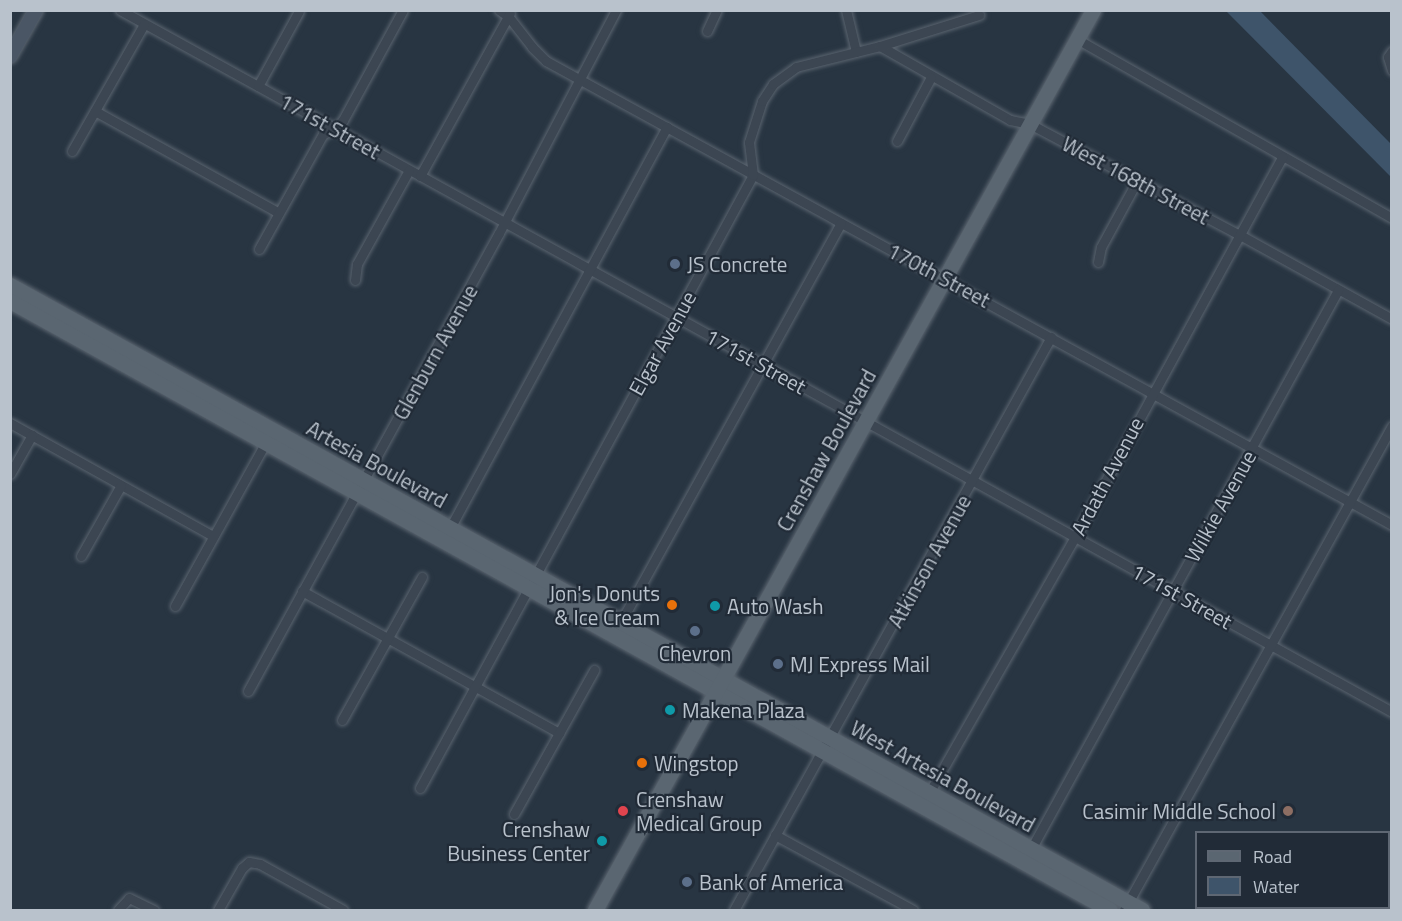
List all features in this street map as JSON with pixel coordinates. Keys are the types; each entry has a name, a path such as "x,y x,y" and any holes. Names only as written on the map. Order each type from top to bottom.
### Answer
{"main road":[{"name":"Crenshaw Boulevard","path":"595,910 1093,10"},
{"name":"Artesia Boulevard","path":"10,285 361,487 719,686"},
{"name":"Artesia Boulevard","path":"10,302 266,442 450,528 532,581"},
{"name":"West Artesia Boulevard","path":"719,686 829,737 1132,908"},
{"name":"West Artesia Boulevard","path":"719,686 821,751 1110,910"}],"street":[{"path":"10,56 36,10"},
{"name":"171st Street","path":"120,10 1392,712"},
{"path":"259,249 323,134 335,129 343,120 403,10"},
{"name":"170th Street","path":"499,10 509,13 532,47 546,61 1392,525"},
{"name":"Glenburn Avenue","path":"248,691 505,222 581,80 582,70 616,10"},
{"path":"706,31 717,10"},
{"path":"846,10 856,52"},
{"path":"258,86 299,11"},
{"path":"420,176 509,13"},
{"path":"753,175 749,142 762,101 773,84 796,67 880,46 979,15"},
{"path":"72,151 144,24"},
{"path":"1077,39 1392,218"},
{"name":"West 168th Street","path":"880,46 1010,120 1030,124 1240,235 1392,319"},
{"path":"1390,54 1392,70"},
{"path":"897,141 931,77"},
{"path":"94,111 279,213"},
{"path":"450,528 667,127"},
{"name":"Ardath Avenue","path":"929,793 1075,537 1282,157"},
{"path":"355,280 357,264 409,170"},
{"name":"Elgar Avenue","path":"420,788 753,175"},
{"path":"1098,262 1101,247 1137,181"},
{"path":"617,628 841,223"},
{"name":"Wilkie Avenue","path":"1031,849 1338,290"},
{"name":"Atkinson Avenue","path":"735,910 1051,337"},
{"path":"10,423 213,536"},
{"path":"1132,908 1271,645 1392,426"},
{"path":"10,474 32,435"},
{"path":"175,606 266,442"},
{"path":"81,556 121,484"},
{"path":"342,720 422,577"},
{"path":"302,591 559,733"},
{"path":"514,814 594,670"},
{"path":"775,835 913,910"},
{"path":"218,910 242,868 249,862 260,864 343,910"},
{"path":"118,910 129,898 154,910"}],"water":[{"path":"1226,11 1260,11 1391,144 1391,177"}],"place":[{"name":"JS Concrete","path":"675,264"},
{"name":"Jon's Donuts & Ice Cream","path":"672,605"},
{"name":"Auto Wash","path":"715,606"},
{"name":"Chevron","path":"695,631"},
{"name":"MJ Express Mail","path":"778,664"},
{"name":"Makena Plaza","path":"670,710"},
{"name":"Wingstop","path":"642,763"},
{"name":"Crenshaw Medical Group","path":"623,811"},
{"name":"Casimir Middle School","path":"1288,811"},
{"name":"Crenshaw Business Center","path":"602,841"},
{"name":"Bank of America","path":"687,882"}]}
